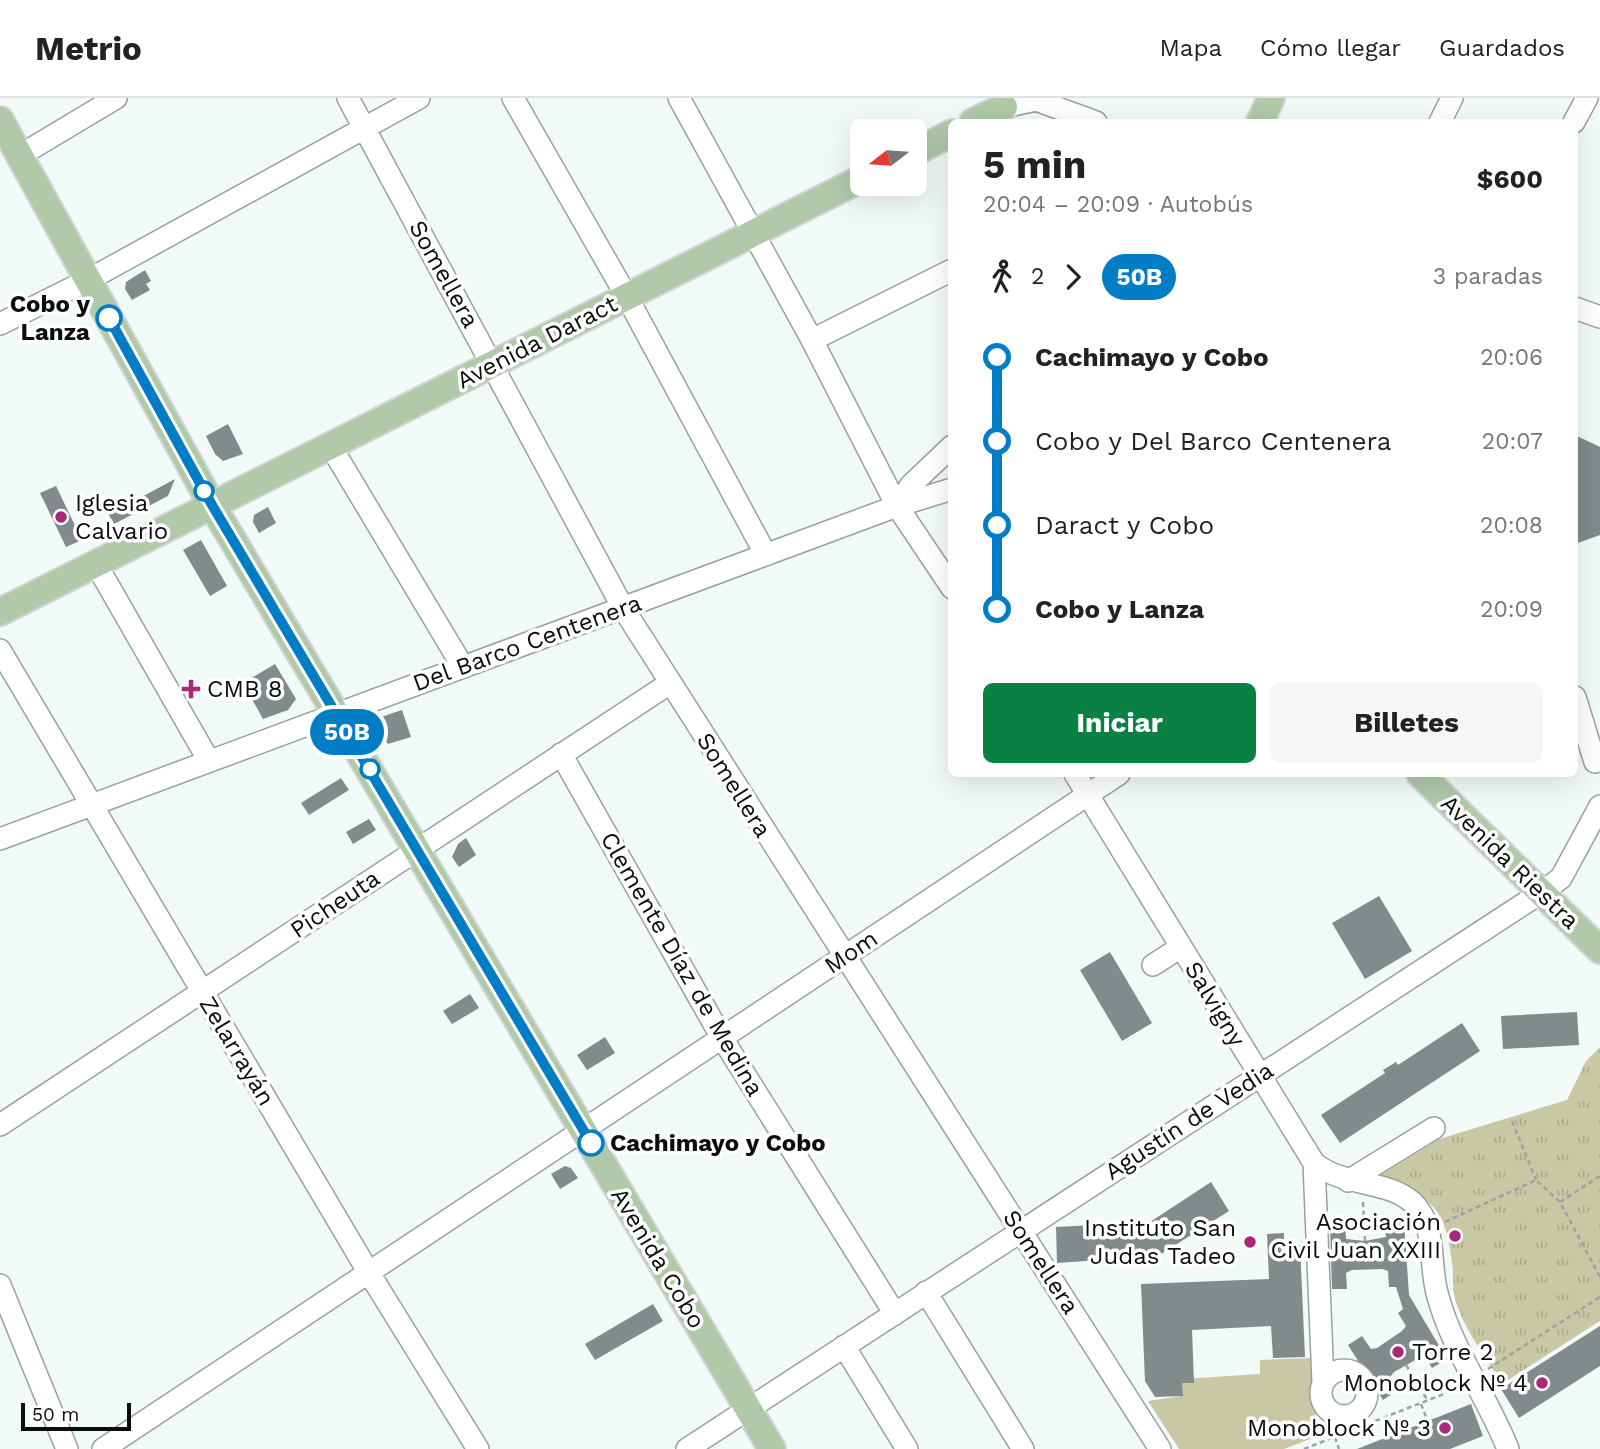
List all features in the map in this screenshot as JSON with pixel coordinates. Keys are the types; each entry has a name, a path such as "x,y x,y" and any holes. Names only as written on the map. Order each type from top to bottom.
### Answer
{"main road":[{"path":"1261,119 1271,98"},
{"path":"980,119 1004,109"},
{"name":"Avenida Cobo","path":"0,120 212,505 772,1449"},
{"path":"928,145 948,135"},
{"name":"Avenida Daract","path":"0,612 850,184"},
{"name":"Avenida Riestra","path":"1423,777 1600,950"}],"street":[{"path":"19,156 116,98"},
{"name":"Somellera","path":"348,98 623,608 843,957 1160,1449"},
{"path":"0,324 88,280 419,98"},
{"path":"513,98 627,297 766,555"},
{"path":"679,98 812,340 897,506 948,582"},
{"path":"1442,119 1452,98"},
{"path":"1576,119 1587,98"},
{"path":"1004,109 1036,100 1088,119"},
{"path":"812,340 948,272"},
{"path":"1578,309 1600,316"},
{"path":"330,445 463,667"},
{"path":"897,506 911,485 948,450"},
{"name":"Del Barco Centenera","path":"0,839 897,506 948,490"},
{"path":"96,564 209,761"},
{"name":"Zelarrayán","path":"0,650 369,1272 478,1449"},
{"name":"Picheuta","path":"0,1125 670,683"},
{"path":"1578,706 1597,763"},
{"name":"Clemente Díaz de Medina","path":"561,754 722,1038 895,1314"},
{"path":"1578,754 1597,763"},
{"name":"Salvigny","path":"1077,777 1314,1163 1328,1174 1400,1194 1422,1213 1427,1224"},
{"name":"Mom","path":"103,1449 1114,777"},
{"name":"Agustín de Vedia","path":"687,1449 1542,892 1561,878 1599,809"},
{"path":"1153,965 1181,947"},
{"path":"1355,1183 1434,1128"},
{"path":"1314,1163 1323,1382 1326,1406 1334,1415 1342,1417 1357,1413 1366,1401 1368,1393 1356,1373 1331,1354 1321,1333"},
{"path":"1427,1224 1443,1315 1487,1398 1508,1449"},
{"path":"0,1285 67,1449"},
{"path":"926,1292 1023,1449"},
{"path":"844,1346 907,1449"},
{"path":"1323,1382 1334,1372 1349,1370"}],"path":[{"path":"1512,1121 1536,1181 1560,1202 1600,1277"},
{"path":"1560,1202 1600,1176"},
{"path":"1427,1224 1443,1223 1536,1181"},
{"path":"1355,1183 1365,1241"},
{"path":"1406,1365 1429,1401"},
{"path":"1421,1404 1428,1422"},
{"path":"1335,1437 1339,1449"}],"green space":[{"path":"1600,1047 1600,1321 1502,1384 1459,1310 1454,1294 1449,1242 1438,1213 1419,1196 1371,1181 1439,1139 1567,1100 1586,1061"},
{"path":"1312,1358 1318,1436 1284,1449 1179,1449 1148,1401 1182,1396 1182,1379 1260,1374 1260,1360"}],"building":[{"path":"145,270 151,281 146,284 150,290 132,300 125,289 126,282"},
{"path":"228,424 243,454 223,461 215,454 206,436"},
{"path":"1578,436 1600,447 1600,535 1578,543"},
{"path":"175,479 168,496 114,524 104,506 121,498 125,506"},
{"name":"Iglesia Calvario","path":"56,486 82,540 66,547 40,493"},
{"path":"268,507 276,523 259,533 253,522 254,515"},
{"path":"201,540 227,586 210,596 183,550"},
{"path":"275,664 296,699 288,710 263,719 243,683"},
{"path":"402,710 411,737 388,744 377,729 381,717"},
{"path":"341,778 349,790 309,815 301,803"},
{"path":"369,819 376,830 353,844 346,832"},
{"path":"466,838 476,855 459,867 452,857 458,844"},
{"path":"1379,896 1412,951 1365,979 1332,923"},
{"path":"1110,952 1152,1023 1122,1041 1080,970"},
{"path":"470,994 479,1008 452,1024 443,1011"},
{"path":"1577,1012 1579,1045 1503,1049 1501,1016"},
{"path":"1462,1023 1480,1051 1340,1143 1321,1115 1385,1073 1383,1070 1396,1062 1398,1065"},
{"path":"605,1037 615,1053 587,1070 577,1055"},
{"path":"565,1166 571,1168 578,1178 560,1189 551,1174"},
{"path":"1211,1182 1229,1211 1158,1256 1057,1263 1056,1227 1150,1222"},
{"path":"1404,1221 1409,1295 1447,1359 1432,1368 1424,1355 1394,1372 1390,1377 1398,1390 1383,1400 1348,1345 1362,1336 1371,1349 1377,1348 1406,1326 1398,1313 1403,1309 1396,1287 1389,1287 1388,1271 1382,1269 1352,1270 1346,1273 1347,1289 1332,1289 1330,1225 1345,1224 1346,1239 1365,1241 1386,1237 1385,1222"},
{"path":"1284,1233 1284,1246 1300,1245 1305,1357 1273,1358 1271,1326 1192,1330 1194,1383 1182,1383 1183,1396 1155,1397 1145,1381 1141,1284 1269,1279 1267,1234"},
{"path":"653,1304 663,1321 595,1360 585,1344"},
{"name":"Monoblock Nº 4","path":"1600,1326 1600,1366 1519,1418 1501,1389"},
{"name":"Monoblock Nº 3","path":"1471,1404 1483,1436 1450,1449 1357,1449"}],"bus line":[{"name":"50B","path":"109,318 212,505 591,1143"}],"place":[{"name":"Cobo y Lanza","path":"109,318"},
{"name":"Iglesia Calvario","path":"61,517"},
{"name":"CMB 8","path":"191,689"},
{"name":"Cachimayo y Cobo","path":"591,1143"},
{"name":"Asociación Civil Juan XXIII","path":"1455,1236"},
{"name":"Instituto San Judas Tadeo","path":"1250,1242"},
{"name":"Torre 2","path":"1398,1352"},
{"name":"Monoblock Nº 4","path":"1542,1383"},
{"name":"Monoblock Nº 3","path":"1445,1428"}]}
